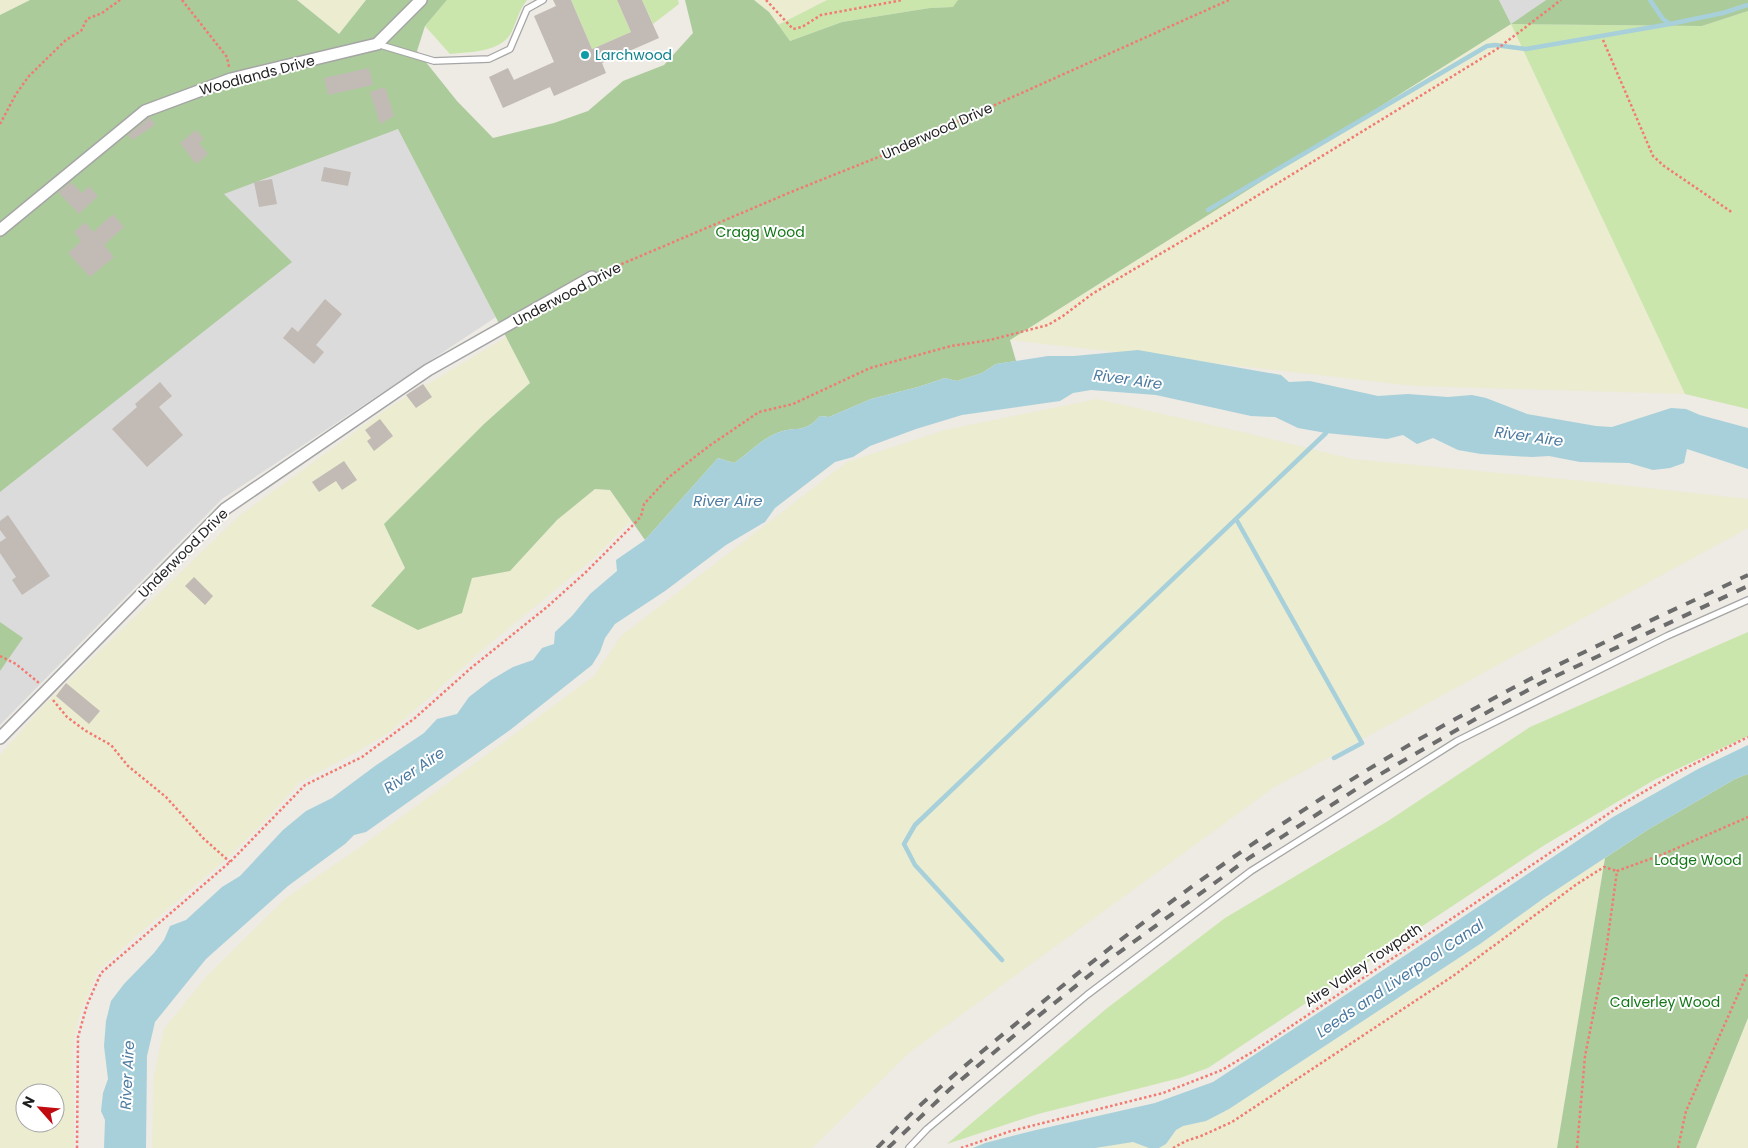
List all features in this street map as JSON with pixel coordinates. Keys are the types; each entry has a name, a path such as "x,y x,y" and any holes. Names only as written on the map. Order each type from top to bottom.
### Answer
{"street":[{"path":"377,44 421,0"},
{"name":"Woodlands Drive","path":"0,230 145,111 231,79 377,44"},
{"name":"Underwood Drive","path":"0,738 225,509 428,370 592,277"}],"lane":[{"path":"377,44 434,61 489,59 510,49 527,9 543,0"},
{"path":"909,1148 927,1129 1087,995 1251,871 1457,741 1668,636 1748,600"}],"path":[{"path":"0,124 16,94 30,76 66,40 81,31 87,19 102,13 120,0"},
{"path":"182,0 227,57 231,79"},
{"path":"766,0 792,29 802,27 821,15 902,0"},
{"name":"Underwood Drive","path":"592,277 791,192 881,156 1230,0"},
{"path":"77,1148 78,1037 87,1004 101,973 230,862 305,785 362,757 415,718 471,668 547,607 586,572 636,522 641,516 644,504 670,478 741,423 759,412 793,404 870,368 951,346 990,340 1048,324 1064,316 1092,294 1211,224 1497,49 1561,0"},
{"path":"1603,40 1653,156 1664,166 1733,213"},
{"path":"0,656 16,664 47,690 52,700 67,717 86,731 112,745 128,766 166,797 203,838 230,862"},
{"name":"Aire Valley Towpath","path":"961,1148 1011,1131 1163,1094 1222,1070 1254,1051 1622,804 1674,774 1748,737"},
{"path":"1173,1148 1232,1122 1453,976 1604,867 1617,871 1661,855 1748,817"},
{"path":"1577,1148 1584,1056 1606,952 1617,871"},
{"path":"1678,1148 1686,1111 1748,972"}],"shaded area":[{"path":"1499,0 1546,0 1511,24"},
{"path":"399,129 496,317 222,499 0,725 0,238"}],"green space":[{"path":"0,0 30,0 0,15"},
{"name":"Cragg Wood","path":"30,0 297,0 339,34 366,0 447,0 425,26 417,51 457,101 493,138 554,123 588,111 623,81 664,65 693,33 685,0 754,0 769,12 790,41 842,22 930,8 953,7 958,0 1499,0 1511,24 1010,340 1016,361 996,364 982,373 957,381 945,378 871,399 829,417 820,416 809,426 784,431 771,436 734,463 718,458 645,540 610,490 595,489 557,520 510,571 472,578 462,613 418,630 371,606 405,568 384,524 484,424 530,383 398,129 224,194 292,262 0,492 0,15"},
{"path":"297,0 366,0 339,34"},
{"path":"447,0 527,0 508,38 501,43 485,50 450,54 425,26"},
{"path":"571,0 617,0 631,32 592,49"},
{"path":"642,0 678,0 679,4 653,24"},
{"path":"754,0 827,0 778,25 769,12"},
{"path":"827,0 958,0 954,7 930,8 842,22 790,41 778,25"},
{"path":"1546,0 1748,0 1748,11 1702,26 1511,24"},
{"path":"1748,11 1748,409 1685,394 1511,24 1702,26"},
{"path":"1511,24 1685,394 1414,386 1010,340"},
{"path":"506,337 530,383 484,424 384,524 405,568 372,606 472,578 510,571 557,520 595,489 610,490 631,521 594,558 487,646 391,731 357,752 300,782 265,821 224,861 98,971 79,1016 74,1039 74,1148 0,1148 0,755 45,704 239,516 388,408"},
{"path":"1097,399 1352,459 1748,499 1748,528 1273,788 910,1052 812,1148 152,1148 154,1076 164,1029 207,976 286,898 359,848 594,676 621,636 847,462 945,430"},
{"path":"0,622 23,638 0,671"},
{"path":"1748,632 1748,736 1654,780 1543,846 1208,1068 1180,1078 1038,1114 947,1144 1106,1009 1225,918 1388,821 1530,727"},
{"name":"Calverley Wood","path":"1748,774 1748,1018 1696,1148 1557,1148 1605,858 1649,829 1735,779"},
{"path":"1605,858 1557,1148 1159,1148 1166,1144 1176,1130 1183,1126 1206,1121 1229,1109 1480,944 1544,898"},
{"path":"1748,1018 1748,1148 1696,1148"},
{"path":"1133,1142 1149,1148 1095,1148 1114,1144"}],"water":[{"name":"River Aire","path":"1138,350 1281,375 1289,382 1310,381 1378,396 1408,394 1448,397 1472,395 1486,398 1527,414 1596,426 1612,427 1671,408 1686,409 1700,415 1748,428 1748,469 1687,449 1684,463 1670,468 1653,470 1629,463 1580,462 1549,456 1481,454 1458,450 1433,438 1417,444 1403,435 1387,439 1326,433 1298,428 1275,417 1251,416 1156,395 1091,390 1073,393 1060,401 962,415 870,446 853,457 835,462 775,508 765,522 726,545 665,591 615,624 605,638 600,652 592,665 510,730 366,832 354,835 345,844 288,886 206,959 155,1022 147,1056 146,1148 104,1148 105,1120 101,1111 103,1093 108,1079 104,1046 106,1021 111,1001 124,984 154,953 164,940 170,926 186,920 222,887 240,876 283,830 306,811 332,798 424,733 437,719 457,714 469,697 491,680 513,667 533,660 542,648 554,644 555,632 572,616 590,594 617,571 616,560 645,540 718,458 734,463 771,436 784,431 809,426 820,416 829,417 871,399 945,378 957,381 982,373 996,364 1048,356 1074,356"},
{"name":"Leeds and Liverpool Canal","path":"1748,745 1748,774 1735,779 1649,829 1544,898 1480,944 1229,1109 1206,1121 1183,1126 1176,1130 1166,1144 1159,1148 1149,1148 1133,1142 1095,1148 973,1148 985,1143 1036,1130 1155,1103 1213,1082 1613,817 1698,769"}],"building":[{"name":"Larchwood","path":"553,0 571,0 592,49 631,32 617,0 642,0 659,38 602,63 606,73 554,96 550,87 503,108 489,77 508,68 514,80 554,62 534,16 556,6"},
{"path":"369,68 373,85 328,95 324,78"},
{"path":"385,87 394,116 380,124 370,92"},
{"path":"150,117 155,125 132,140 128,135"},
{"path":"196,130 204,139 199,143 208,154 196,164 180,143"},
{"path":"324,167 351,172 348,186 321,181"},
{"path":"272,179 277,204 259,207 254,182"},
{"path":"71,182 82,193 89,186 98,196 79,214 58,192"},
{"path":"113,214 124,227 104,245 114,257 90,277 68,253 81,241 74,232 85,222 93,232"},
{"path":"325,299 342,314 316,345 324,352 314,364 283,338 292,327 298,332"},
{"path":"160,382 172,396 159,407 183,435 147,467 112,429 137,407 135,404"},
{"path":"423,384 432,397 416,408 406,395"},
{"path":"380,419 393,436 374,451 367,441 371,438 365,430"},
{"path":"344,461 357,480 342,490 336,481 319,492 312,482"},
{"path":"8,515 50,576 22,595 12,580 16,577 0,553 0,542 6,538 0,530 0,521"},
{"path":"194,577 213,596 205,605 185,586"},
{"path":"66,683 100,711 89,724 56,696"}],"waterway":[{"path":"1650,0 1663,19 1670,24"},
{"path":"1208,210 1487,46 1495,45 1526,49 1670,24 1723,13 1748,5"},
{"path":"1002,960 915,865 904,844 915,825 1326,433"},
{"path":"1236,519 1362,743 1334,758"}],"railway":[{"path":"877,1148 913,1112 954,1076 1091,963 1198,882 1309,806 1424,736 1515,687 1748,575"},
{"path":"888,1148 950,1089 1022,1029 1106,962 1249,858 1372,779 1484,714 1541,683 1748,586"}],"place":[{"name":"Larchwood","path":"585,55"}],"park label":[{"name":"Lodge Wood","path":"1698,860"}]}
